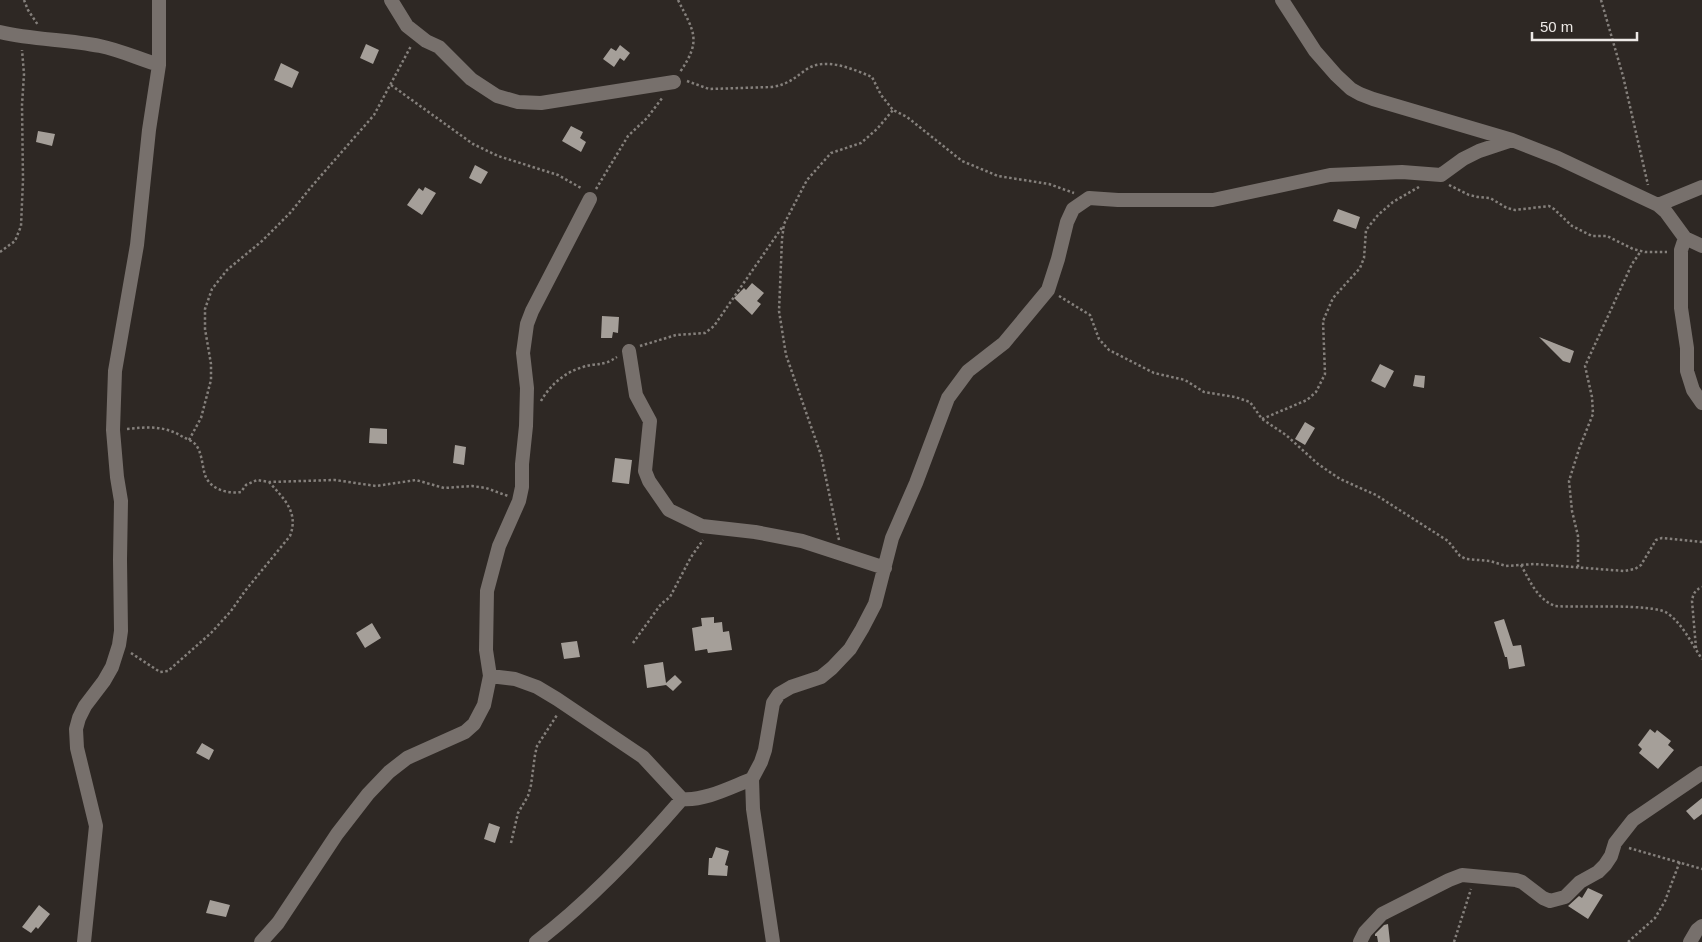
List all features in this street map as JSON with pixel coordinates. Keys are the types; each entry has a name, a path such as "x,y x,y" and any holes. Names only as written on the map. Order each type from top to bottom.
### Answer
{"street":[{"path":"84,942 96,826 77,748 76,730 82,712 112,667 119,645 122,618 120,560 122,525 113,430 115,371 137,246 159,65 159,0"},
{"path":"391,0 407,26 416,35 439,47 471,79 484,88 497,96 518,102 541,103 676,79"},
{"path":"1282,0 1316,51 1350,89 1373,99 1512,140 1558,158 1655,204 1666,212 1683,244 1681,308 1687,348 1687,371 1693,390 1702,403"},
{"path":"0,32 21,37 101,46 159,65"},
{"path":"773,942 753,809 752,779 761,762 773,703 779,694 791,687 821,677 850,649 875,604 892,538 916,483 948,398 968,372 1004,343 1048,290 1067,222 1073,209 1089,198 1118,200 1213,200 1330,175 1402,172 1441,175 1463,158 1512,140"},
{"path":"1655,204 1702,187"},
{"path":"261,942 278,923 337,834 388,772 408,758 457,736 474,724 484,705 490,676 486,650 486,591 499,546 519,501 522,487 527,388 523,353 527,324 532,310 590,199"},
{"path":"1683,244 1702,246"},
{"path":"629,351 636,396 650,421 645,471 649,481 669,510 702,526 755,532 802,541 885,568"},
{"path":"490,676 515,678 537,687 564,704 643,757 682,799 700,798 752,779"},
{"path":"1360,942 1365,932 1382,914 1462,875 1516,880 1550,901 1566,897 1580,882 1598,872 1605,865 1611,856 1615,843 1633,820 1702,773"},
{"path":"536,942 560,924 627,859 682,799"},
{"path":"1690,942 1697,930 1702,926"}],"path":[{"path":"24,0 28,10 49,39"},
{"path":"391,85 473,144 498,156 558,175 582,188 590,199 628,136 647,118 690,58 695,41 691,27 678,0"},
{"path":"1601,0 1623,76 1655,204"},
{"path":"190,440 201,418 211,380 211,364 205,330 205,310 212,289 227,270 262,241 290,213 374,115 416,35"},
{"path":"0,252 15,241 21,226 24,74 21,37"},
{"path":"676,79 709,89 772,88 791,81 817,64 830,64 872,77 881,95 893,110 907,118 962,161 998,176 1049,184 1089,198"},
{"path":"539,403 560,378 583,367 603,364 629,351 676,335 705,333 714,326 784,224 807,180 831,153 861,143 877,129 893,110"},
{"path":"1441,175 1435,178 1469,195 1490,198 1507,208 1515,210 1549,206 1572,226 1592,236 1607,236 1641,251 1659,253 1683,244"},
{"path":"1262,419 1307,400 1316,392 1325,374 1322,321 1333,298 1360,268 1364,258 1366,230 1378,215 1393,202 1421,186"},
{"path":"784,224 779,276 779,311 786,355 821,455 842,554"},
{"path":"1578,567 1578,536 1572,510 1570,481 1579,449 1594,414 1585,366 1632,264 1641,251"},
{"path":"1048,290 1090,315 1099,339 1108,350 1154,373 1185,380 1204,392 1235,397 1250,402 1262,419 1286,435 1318,464 1340,479 1376,495 1448,541 1460,556 1466,559 1490,561 1506,566 1549,564 1624,571 1635,569 1641,565 1656,540 1662,538 1702,542"},
{"path":"113,430 152,426 171,431 190,440 197,447 205,476 211,484 219,489 237,493 246,485 257,480 269,482 335,480 376,486 416,480 444,488 472,486 486,488 519,501"},
{"path":"119,645 160,672 168,671 211,633 231,611 245,590 290,536 294,527 292,512 284,499 269,482"},
{"path":"633,643 661,604 670,596 691,557 713,528"},
{"path":"1521,564 1538,594 1547,603 1555,606 1569,608 1646,608 1666,612 1683,629 1702,658"},
{"path":"1697,651 1692,601 1693,594 1702,587"},
{"path":"511,843 518,813 528,796 531,785 537,746 564,704"},
{"path":"1615,843 1702,869"},
{"path":"1628,942 1655,918 1665,902 1680,861"},
{"path":"1454,942 1475,875"}],"building":[{"path":"366,44 379,50 373,64 360,58"},
{"path":"620,45 630,53 624,61 620,58 614,67 603,59 611,48 616,51"},
{"path":"281,63 299,72 292,88 274,80"},
{"path":"571,126 583,132 580,138 586,142 581,152 562,141"},
{"path":"38,131 55,134 52,146 36,142"},
{"path":"475,165 488,172 481,184 469,178"},
{"path":"425,187 436,193 422,215 407,205 419,188 423,191"},
{"path":"1338,209 1360,217 1356,229 1333,221"},
{"path":"752,283 764,293 757,301 761,304 752,315 734,298 744,288 746,290"},
{"path":"602,316 619,317 618,333 613,332 612,338 601,338"},
{"path":"1539,337 1574,351 1570,363 1563,361"},
{"path":"1380,364 1394,371 1385,388 1371,381"},
{"path":"1415,375 1425,376 1424,388 1413,386"},
{"path":"1305,422 1315,428 1305,445 1295,439"},
{"path":"370,428 387,429 387,444 369,443"},
{"path":"455,445 466,447 464,465 453,463"},
{"path":"615,458 632,460 629,484 612,482"},
{"path":"714,617 714,623 722,622 723,632 729,631 732,650 708,653 707,649 695,651 692,628 702,626 701,618"},
{"path":"1504,619 1513,646 1521,645 1525,666 1509,669 1507,657 1505,657 1494,622"},
{"path":"372,623 381,638 365,648 356,633"},
{"path":"577,641 580,657 564,659 561,643"},
{"path":"663,662 666,683 675,675 682,682 673,691 666,685 647,688 644,665"},
{"path":"1650,729 1655,733 1657,730 1671,741 1668,745 1674,750 1658,769 1639,753 1642,749 1638,745"},
{"path":"202,743 214,750 209,760 196,753"},
{"path":"1702,798 1702,814 1694,820 1686,811"},
{"path":"489,823 500,827 495,843 484,839"},
{"path":"716,847 729,851 725,865 728,866 727,876 708,875 709,858 712,858"},
{"path":"1588,888 1603,895 1588,919 1568,906 1579,896 1582,898"},
{"path":"210,900 230,905 226,917 206,913"},
{"path":"39,905 50,914 38,929 36,927 31,933 22,927"},
{"path":"1388,924 1390,942 1378,942 1375,934 1384,925"}]}
